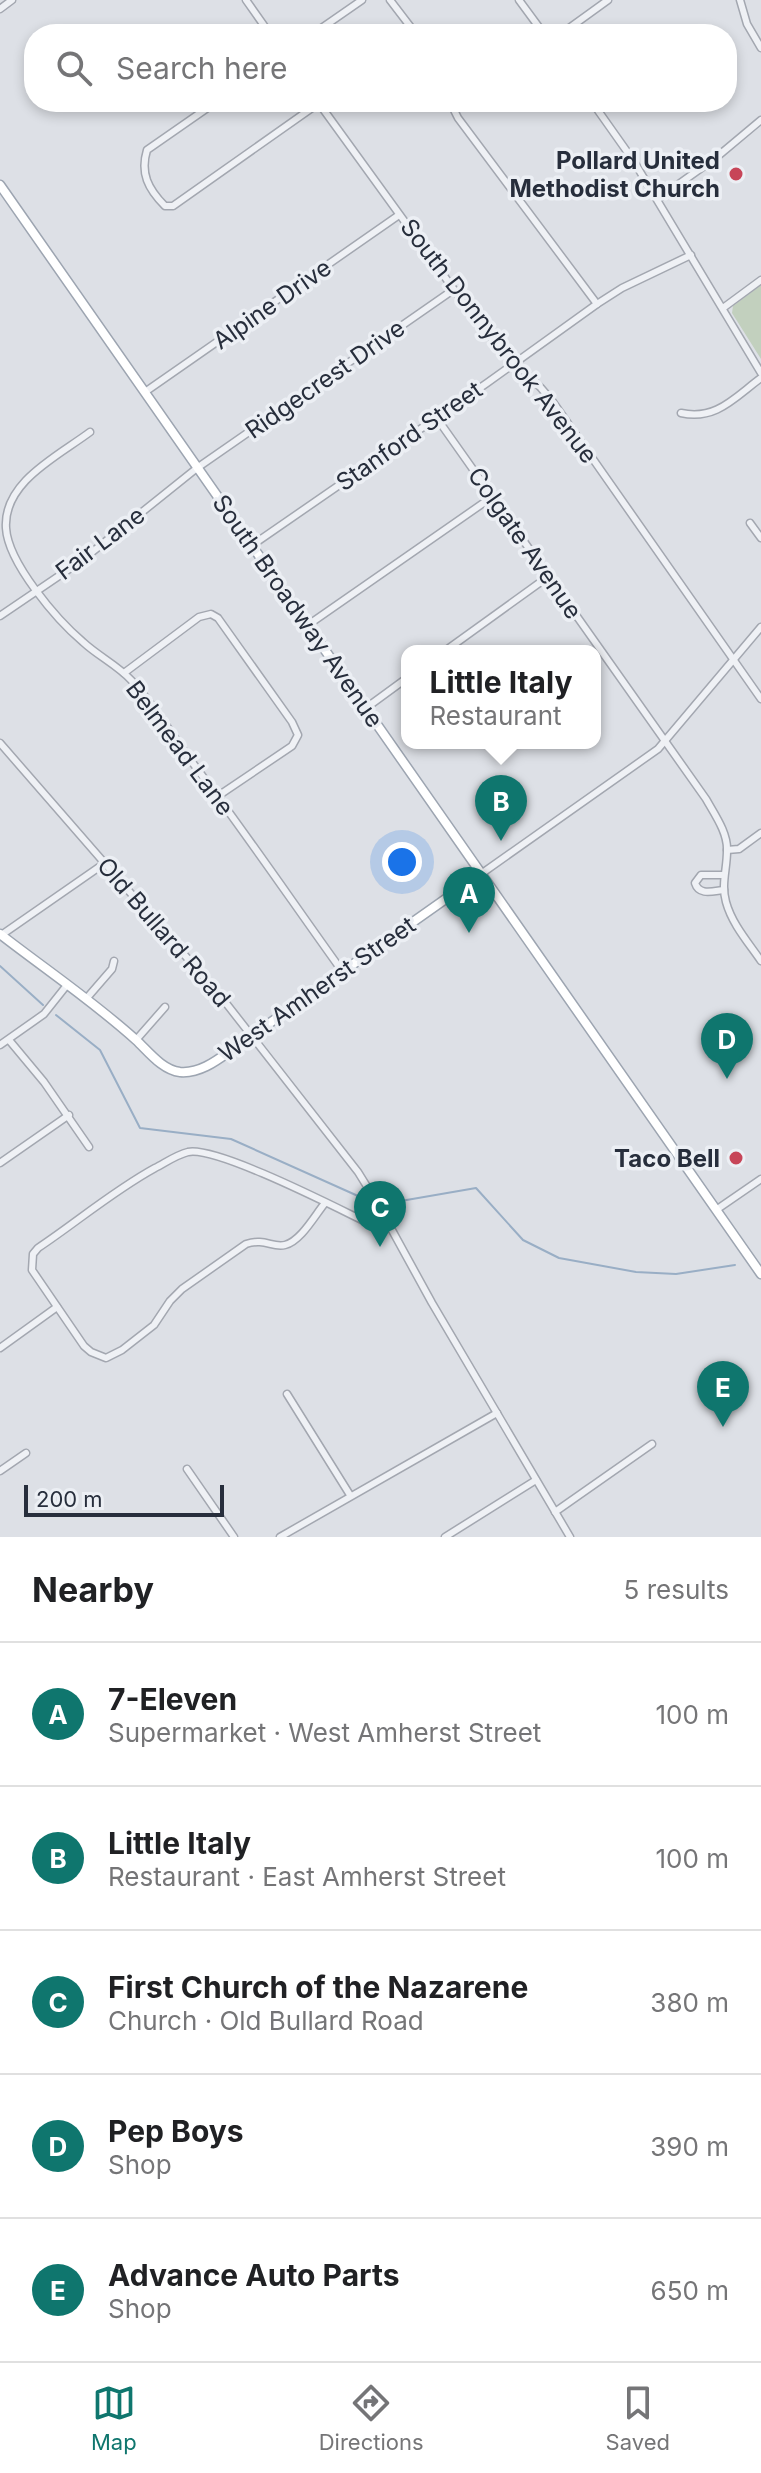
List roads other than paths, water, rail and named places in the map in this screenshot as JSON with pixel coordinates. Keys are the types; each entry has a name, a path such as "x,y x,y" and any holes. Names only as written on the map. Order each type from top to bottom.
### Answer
{"main road":[{"name":"South Broadway Avenue","path":"0,185 761,1274"},
{"name":"West Amherst Street","path":"136,1040 164,1066 177,1072 208,1065 481,874"},
{"path":"0,935 136,1040"}],"street":[{"path":"0,9 12,0"},
{"path":"246,0 263,24"},
{"path":"327,24 362,0"},
{"path":"390,0 408,24"},
{"path":"519,0 537,24"},
{"path":"575,24 608,0"},
{"path":"740,0 747,24 761,48"},
{"path":"202,112 147,150 146,180 165,206 173,206 304,112"},
{"name":"South Donnybrook Avenue","path":"325,112 484,331 553,402 761,699"},
{"path":"455,112 597,304"},
{"path":"599,112 658,199 761,376 712,413 695,416 681,413"},
{"path":"658,199 761,120"},
{"name":"Alpine Drive","path":"145,392 399,215"},
{"name":"Stanford Street","path":"251,546 597,304 622,288 691,255"},
{"path":"723,308 761,280"},
{"name":"Ridgecrest Drive","path":"197,468 453,290"},
{"name":"Colgate Avenue","path":"436,417 597,645"},
{"name":"Belmead Lane","path":"90,432 20,485 8,505 6,529 11,551 50,608 83,643 133,681 342,971"},
{"name":"Fair Lane","path":"0,616 81,561 197,468"},
{"path":"308,625 492,497"},
{"path":"750,523 761,538"},
{"path":"453,645 549,576"},
{"path":"124,673 199,617 211,614 218,618 298,735 292,746 218,796"},
{"path":"481,874 654,753 761,627"},
{"name":"Colgate Avenue","path":"601,651 716,816 727,850 724,890 732,920 761,961"},
{"path":"366,708 401,682"},
{"name":"Old Bullard Road","path":"0,743 251,1035 358,1172 570,1537"},
{"path":"727,850 739,849 761,833"},
{"path":"0,935 105,863"},
{"path":"724,875 701,875 695,883 702,892 724,890"},
{"path":"86,999 112,969 114,961"},
{"path":"0,1045 44,1014 67,985"},
{"path":"136,1040 165,1007"},
{"path":"9,1040 69,1115 89,1147"},
{"path":"0,1163 69,1115"},
{"path":"325,1203 297,1237 287,1244 258,1241 246,1244 182,1289 154,1325 115,1355 106,1358 91,1352 32,1270 33,1254 117,1191 188,1152 218,1156 325,1203 364,1221 383,1213"},
{"path":"716,1210 761,1179"},
{"path":"0,1348 57,1307"},
{"path":"287,1394 350,1495"},
{"path":"280,1537 497,1413"},
{"path":"555,1512 652,1444"},
{"path":"0,1471 26,1453"},
{"path":"187,1469 234,1537"},
{"path":"445,1537 536,1480"}],"waterway":[{"path":"0,966 43,1005"},
{"path":"56,1015 100,1050 140,1128 231,1139 358,1196"},
{"path":"395,1202 476,1188 523,1240 559,1258 636,1272 676,1274 735,1265"}],"place":[{"name":"Pollard United Methodist Church","path":"736,174"},
{"name":"Little Italy","path":"501,841"},
{"name":"7-Eleven","path":"469,933"},
{"name":"Pep Boys","path":"727,1079"},
{"name":"Taco Bell","path":"736,1158"},
{"name":"First Church of the Nazarene","path":"380,1247"},
{"name":"Advance Auto Parts","path":"723,1427"}]}
